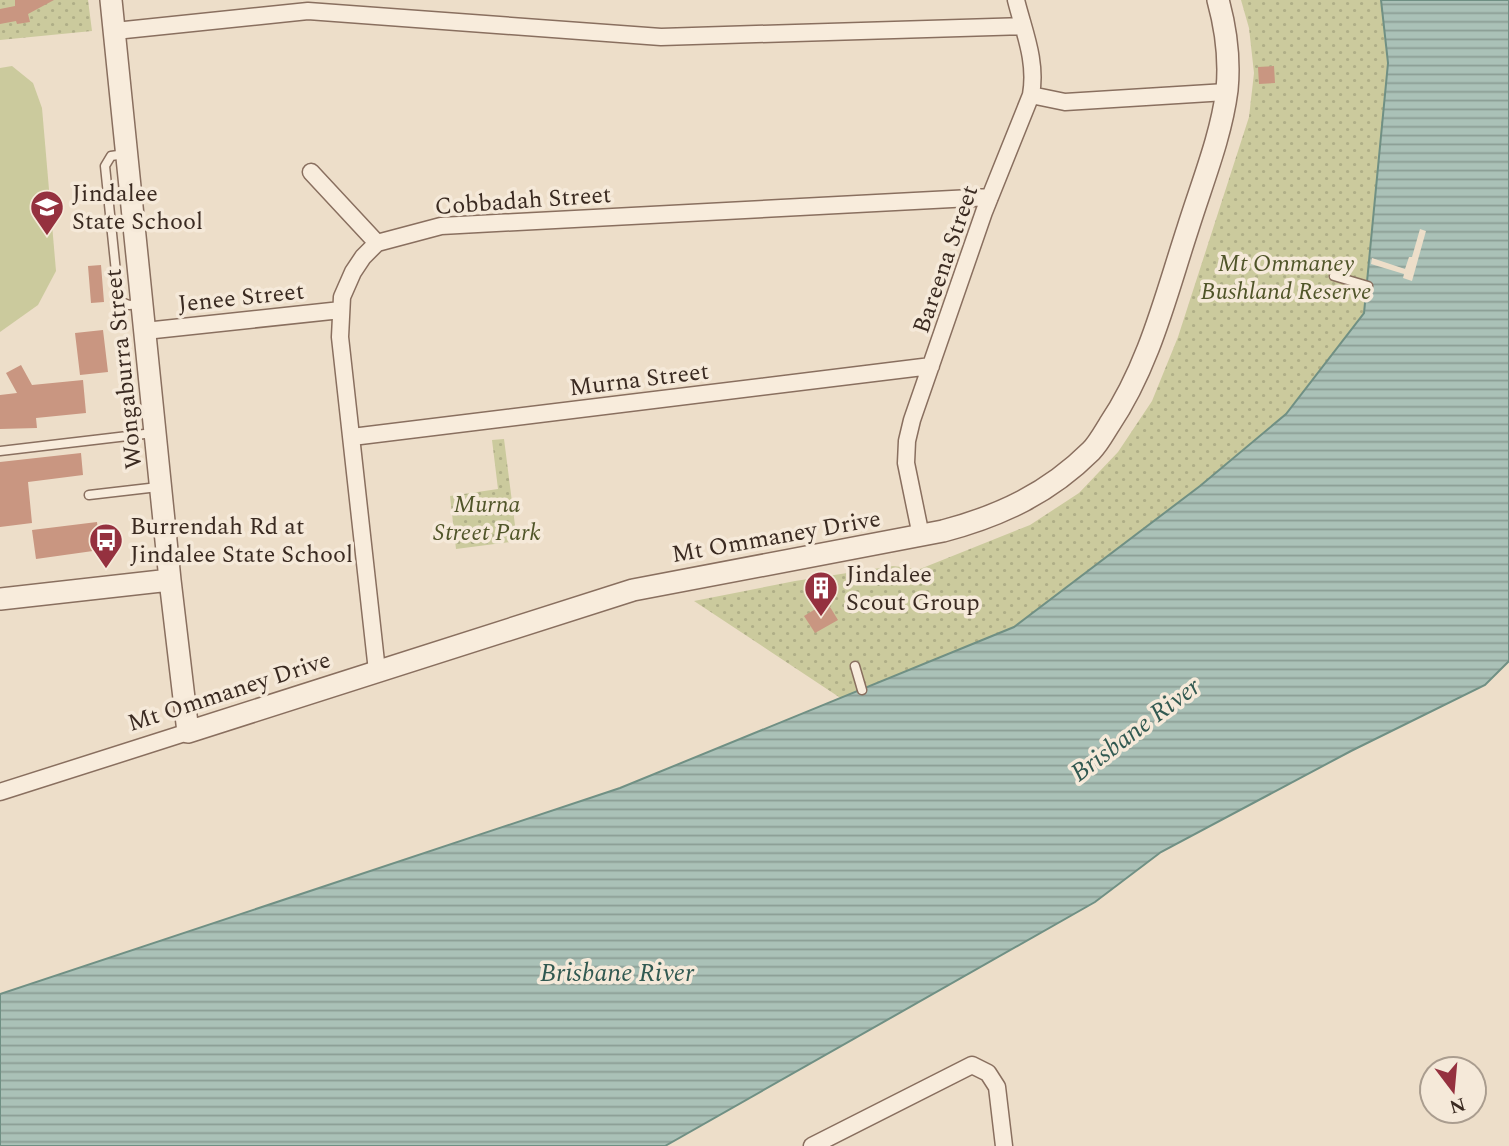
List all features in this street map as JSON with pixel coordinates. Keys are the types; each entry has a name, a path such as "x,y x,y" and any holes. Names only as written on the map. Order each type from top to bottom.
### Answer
{"street":[{"name":"Wongaburra Street","path":"111,0 188,732"},
{"name":"Bareena Street","path":"921,536 906,463 907,441 919,398 990,197 1031,95 1034,79 1033,61 1016,0"},
{"name":"Mt Ommaney Drive","path":"0,792 633,590 921,536 983,521 1013,508 1047,488 1093,450 1129,396 1150,345 1218,133 1229,65 1226,34 1218,0"},
{"path":"115,31 307,6 661,37 1023,26"},
{"path":"1031,95 1065,102 1226,92"},
{"path":"311,173 377,243 353,272 342,297 340,337 377,671"},
{"name":"Cobbadah Street","path":"377,243 441,226 990,197"},
{"name":"Jenee Street","path":"145,331 341,310"},
{"name":"Murna Street","path":"352,437 932,366"},
{"path":"0,599 170,580"},
{"path":"812,1146 972,1065 988,1073 997,1087 1004,1146"}],"lane":[{"path":"1334,276 1368,286"},
{"path":"0,451 155,433"},
{"path":"89,495 161,486"},
{"path":"855,666 862,690"}],"green space":[{"path":"0,0 88,0 92,31 0,40"},
{"name":"Mt Ommaney Bushland Reserve","path":"1241,0 1381,0 1388,63 1364,313 1286,414 1200,486 1014,627 842,699 694,601 795,581 893,566 920,569 1030,525 1079,493 1118,452 1152,401 1178,337 1249,117 1254,73 1249,28"},
{"path":"12,66 33,83 42,108 56,271 38,305 0,332 0,68"},
{"name":"Murna Street Park","path":"504,439 517,541 456,549 450,496 498,489 492,440"}],"water":[{"name":"Brisbane River","path":"1381,0 1509,0 1509,661 1485,685 1351,751 1161,852 1095,902 665,1146 0,1146 0,994 620,788 1014,627 1200,486 1286,414 1364,313 1388,63"}],"pier":[{"path":"1420,229 1426,231 1412,281 1403,278 1404,274 1371,264 1372,258 1405,269 1409,257 1412,257"}],"building":[{"path":"15,0 54,0 28,14 30,22 0,24 0,9 15,6"},
{"path":"1274,66 1275,83 1259,84 1258,67"},
{"path":"101,265 104,302 91,303 88,266"},
{"path":"103,330 108,372 80,375 75,333"},
{"path":"21,365 32,385 83,380 86,413 36,418 37,428 0,429 0,395 17,393 6,373"},
{"path":"81,453 83,475 28,482 32,523 0,527 0,462"},
{"path":"97,522 100,550 36,559 32,530"},
{"name":"Jindalee Scout Group","path":"827,602 838,620 815,633 804,616"}],"place":[{"name":"Jindalee State School","path":"47,237"},
{"name":"Burrendah Rd at Jindalee State School","path":"106,570"},
{"name":"Jindalee Scout Group","path":"821,618"}]}
